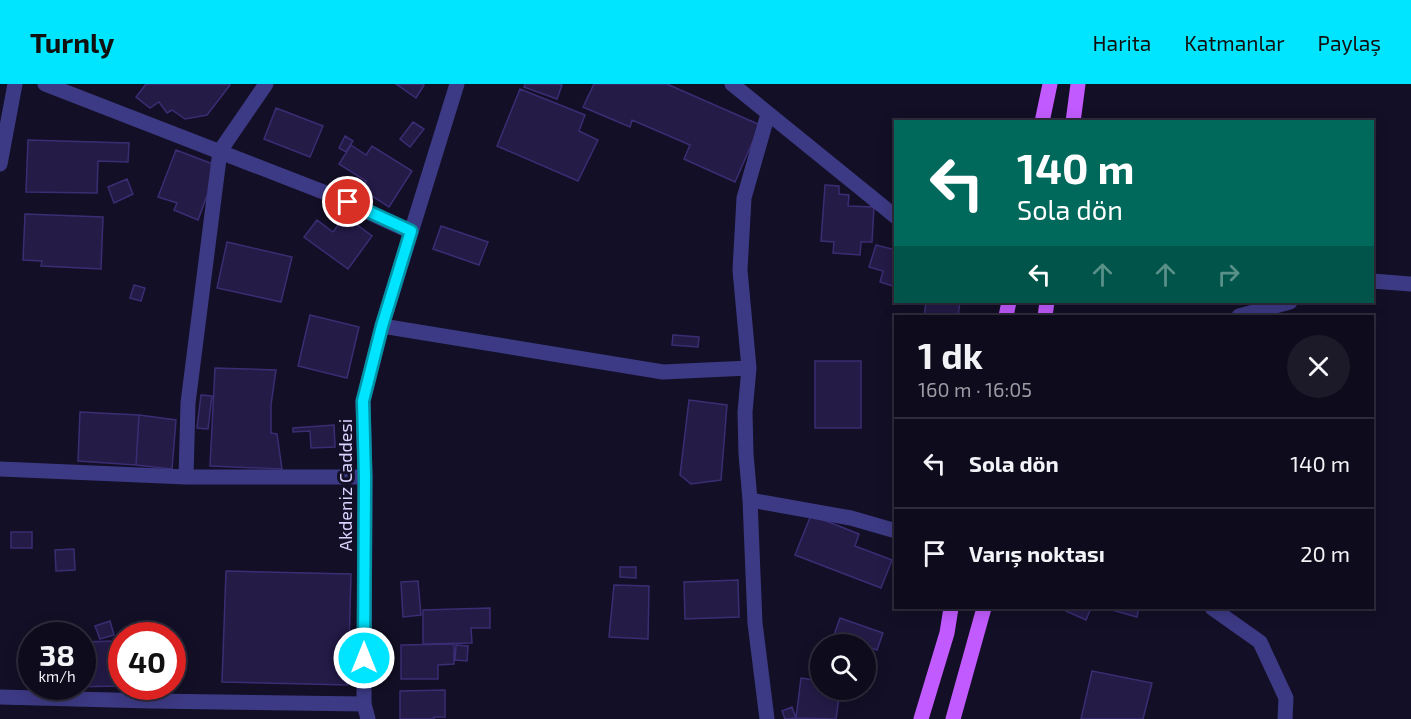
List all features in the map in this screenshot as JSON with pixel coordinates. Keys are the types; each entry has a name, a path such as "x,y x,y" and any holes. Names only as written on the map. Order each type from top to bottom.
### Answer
{"main road":[{"path":"1042,120 1050,84"},
{"path":"1073,120 1078,84"},
{"path":"921,719 951,609"},
{"path":"953,719 984,609"}],"street":[{"path":"0,164 15,84"},
{"path":"45,84 326,193 411,231"},
{"path":"186,477 188,404 220,151 266,84"},
{"name":"Akdeniz Caddesi","path":"368,719 364,704 363,401 382,326 457,84"},
{"path":"732,84 894,215"},
{"path":"767,719 755,623 746,412 749,368 740,270 744,198 768,114"},
{"path":"1374,281 1411,284"},
{"path":"1243,315 1286,303"},
{"path":"382,326 663,372 749,368"},
{"path":"0,469 186,477 365,477"},
{"path":"750,500 850,518 894,530"},
{"path":"1213,609 1260,642 1286,698 1285,719"},
{"path":"0,697 150,702 364,704"}],"building":[{"path":"146,84 230,85 207,115 185,119 172,110 167,113 159,102 150,108 136,97"},
{"path":"396,84 423,84 424,85 416,98"},
{"path":"525,84 562,85 557,99 524,87"},
{"path":"594,84 667,84 760,125 735,182 684,159 690,145 632,120 630,127 583,107"},
{"path":"520,89 585,115 579,131 598,140 578,181 497,146"},
{"path":"276,108 323,126 310,157 264,139"},
{"path":"413,122 424,129 410,147 400,139"},
{"path":"345,136 353,141 346,152 339,148"},
{"path":"28,140 129,143 128,162 98,161 97,193 26,192"},
{"path":"351,145 366,155 372,146 412,171 389,207 361,189 366,181 339,164"},
{"path":"176,150 218,166 198,220 174,210 177,203 158,197"},
{"path":"127,179 133,194 114,203 108,187"},
{"path":"825,185 839,186 839,194 849,195 848,206 874,207 872,242 861,242 860,255 833,253 834,242 821,241"},
{"path":"25,214 103,217 101,269 41,266 42,261 23,260"},
{"path":"345,216 372,236 348,269 304,237 317,220 333,232"},
{"path":"441,226 488,242 479,265 433,249"},
{"path":"227,242 292,257 281,302 217,288"},
{"path":"876,245 894,250 894,286 880,282 883,271 869,267"},
{"path":"134,285 145,288 141,301 130,298"},
{"path":"926,303 960,303 958,315 924,315"},
{"path":"310,315 359,327 347,378 298,366"},
{"path":"673,335 699,337 698,347 672,345"},
{"path":"815,361 861,361 861,428 815,428"},
{"path":"215,368 276,370 271,405 271,433 277,434 282,469 210,466"},
{"path":"201,395 212,396 208,429 197,428"},
{"path":"689,400 727,405 721,480 691,484 680,475"},
{"path":"80,412 139,415 136,465 78,461"},
{"path":"139,415 176,420 172,469 136,465"},
{"path":"334,425 335,447 311,448 310,431 293,432 293,428"},
{"path":"811,515 859,534 855,546 892,560 881,588 795,555"},
{"path":"11,532 32,532 32,548 11,548"},
{"path":"74,549 75,570 56,571 55,550"},
{"path":"620,567 636,567 636,578 620,577"},
{"path":"226,571 351,574 348,685 222,682"},
{"path":"738,580 739,617 685,619 684,582"},
{"path":"418,581 421,615 403,617 401,582"},
{"path":"614,585 649,586 648,639 609,637"},
{"path":"490,608 490,628 471,628 472,643 423,644 423,610"},
{"path":"1067,609 1091,609 1086,620 1066,611"},
{"path":"1109,609 1139,609 1137,617"},
{"path":"840,618 883,633 877,650 876,634 834,634"},
{"path":"110,621 108,622 108,637 100,639 96,626"},
{"path":"108,641 108,686 96,687 96,642"},
{"path":"454,644 454,664 438,665 438,679 401,679 401,645"},
{"path":"456,645 468,646 467,661 455,660"},
{"path":"1092,671 1152,683 1143,719 1081,719"},
{"path":"801,678 810,679 810,700 839,700 836,719 796,718"},
{"path":"445,690 445,717 400,719 400,691"},
{"path":"792,707 796,718 785,719 782,711"}],"route":[{"path":"348,202 411,231 382,326 363,401 364,658"}]}
